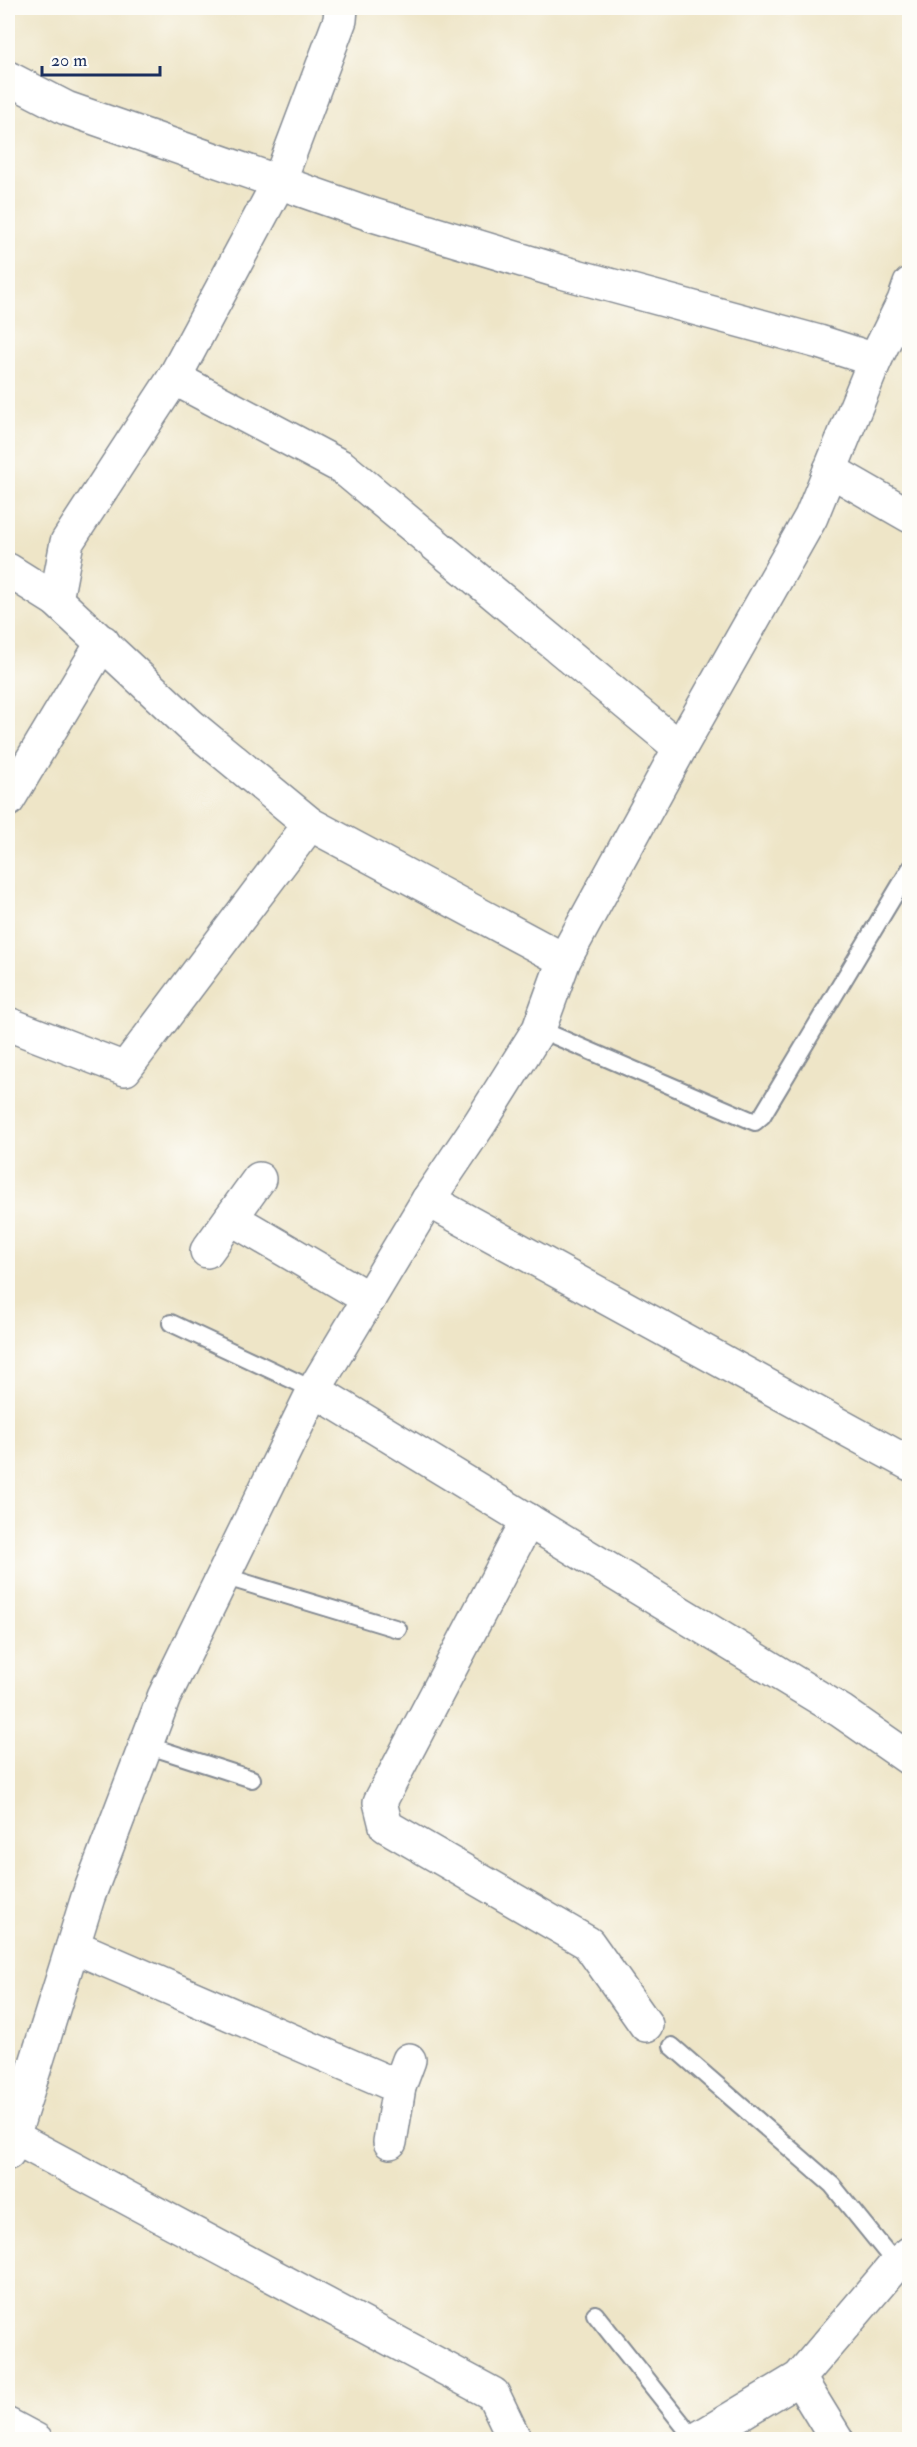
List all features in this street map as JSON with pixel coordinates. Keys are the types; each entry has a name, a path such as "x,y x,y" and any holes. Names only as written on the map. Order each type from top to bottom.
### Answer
{"street":[{"path":"56,600 67,542 174,378 279,182 340,20 341,8"},
{"path":"8,78 66,108 373,215 558,271 819,342 875,360"},
{"path":"515,2439 493,2394 10,2141 88,1897 164,1697 314,1390 428,1200 539,1029 564,960 680,748 812,517 875,360 904,301 909,285"},
{"path":"174,378 342,467 680,748"},
{"path":"830,470 909,516"},
{"path":"8,570 56,600 190,725 310,824 564,960"},
{"path":"8,800 103,642"},
{"path":"8,1024 125,1069 310,824"},
{"path":"207,1251 259,1179"},
{"path":"428,1200 909,1464"},
{"path":"231,1218 369,1299"},
{"path":"314,1390 841,1711 909,1759"},
{"path":"528,1520 380,1802 386,1826 588,1943 646,2025"},
{"path":"73,1946 404,2074 390,2142"},
{"path":"695,2439 799,2378 903,2259"},
{"path":"799,2378 837,2439"},
{"path":"8,2425 36,2439"}],"lane":[{"path":"539,1029 755,1122 762,1116 909,869"},
{"path":"171,1323 314,1390"},
{"path":"223,1576 398,1629"},
{"path":"146,1745 252,1779"},
{"path":"672,2046 832,2185 903,2259"},
{"path":"596,2314 695,2439"}]}
